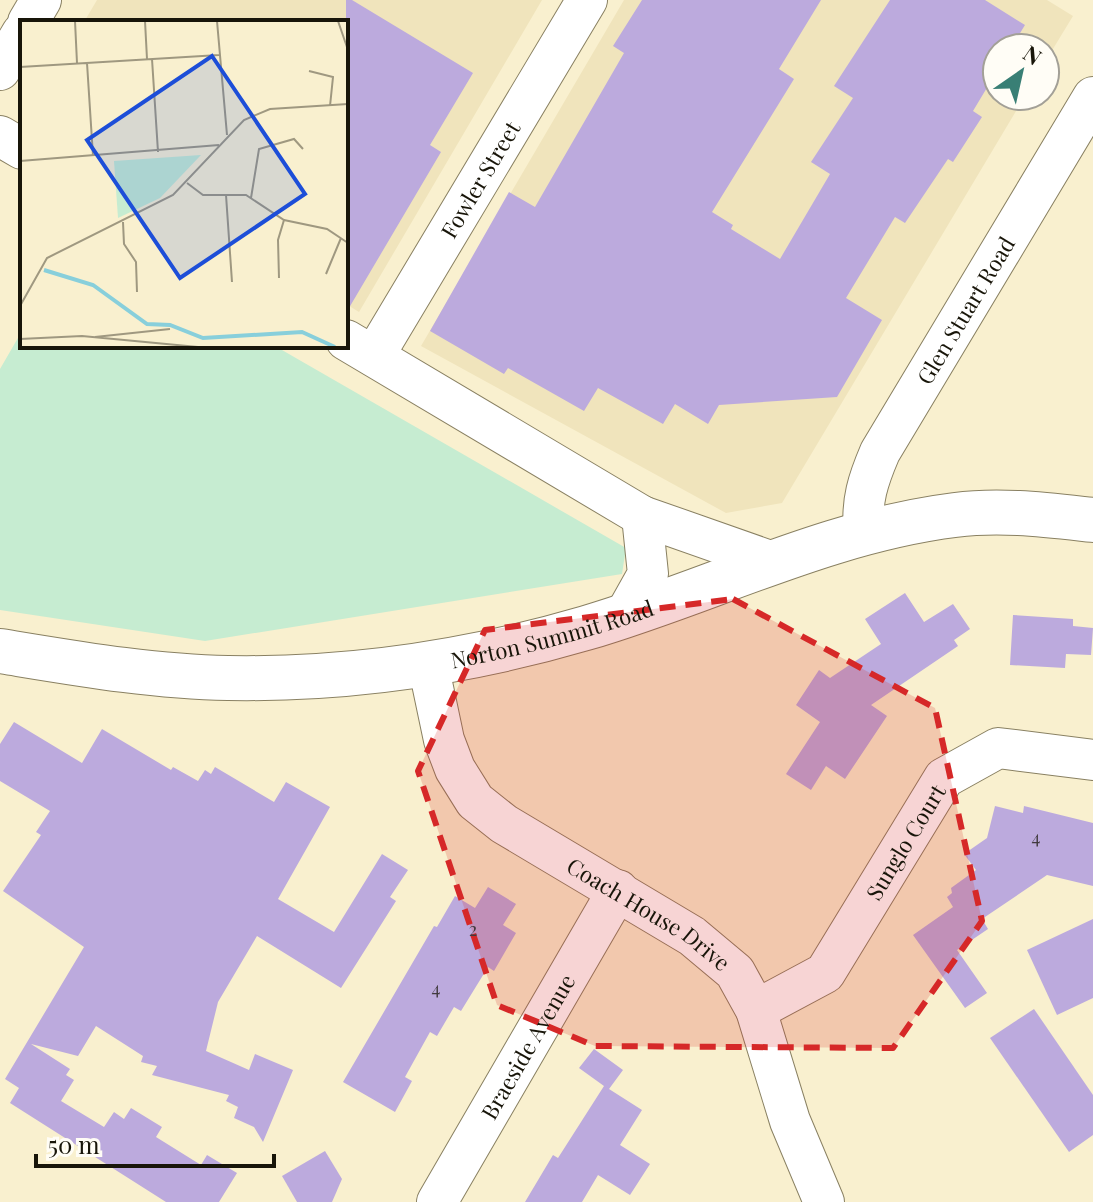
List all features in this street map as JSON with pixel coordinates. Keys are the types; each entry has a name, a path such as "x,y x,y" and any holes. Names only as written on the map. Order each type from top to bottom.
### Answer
{"main road":[{"name":"Norton Summit Road","path":"0,651 58,661 225,678 339,674 428,664 584,629 864,532 956,515 1024,512 1093,520"}],"street":[{"path":"29,20 41,0"},
{"name":"Fowler Street","path":"360,348 587,0"},
{"path":"0,70 20,36"},
{"name":"Glen Stuart Road","path":"864,532 862,506 866,485 880,452 1093,97"},
{"path":"0,136 20,148"},
{"path":"360,348 642,516 773,562"},
{"path":"625,615 648,574 642,516"},
{"name":"Coach House Drive","path":"428,664 444,740 455,769 475,801 504,824 692,936 735,972 756,1010 790,1121 824,1202"},
{"name":"Sunglo Court","path":"756,1010 825,973 944,778 998,748 1093,760"},
{"name":"Braeside Avenue","path":"437,1202 618,890"}],"highlighted area":[{"path":"733,599 935,708 982,921 893,1048 595,1046 497,1005 418,771 485,630"}],"shaded area":[{"path":"97,0 542,0 359,312 348,305 348,20 85,20"},
{"path":"624,0 1047,0 1073,16 1061,36 1061,32 981,32 981,112 1015,112 782,503 726,513 421,346"}],"green space":[{"path":"20,334 20,348 278,348 626,548 622,574 205,641 0,610 0,369"}],"building":[{"path":"346,0 352,0 473,73 430,145 441,152 348,310 348,20"},
{"path":"642,0 821,0 779,69 794,79 712,212 733,225 731,229 780,259 830,174 811,162 853,98 834,86 890,0 985,0 1025,25 1021,32 981,32 981,98 973,111 982,117 953,162 948,159 905,223 895,217 846,298 882,320 837,397 719,405 708,424 675,404 663,424 598,388 584,411 508,368 504,374 430,331 509,192 535,207 624,53 613,46"},
{"path":"905,593 924,622 953,604 970,629 954,640 958,646 871,705 887,716 845,779 826,766 811,790 786,774 820,722 796,705 819,670 830,678 881,644 865,619"},
{"path":"1013,615 1073,619 1073,626 1093,628 1091,655 1066,654 1065,668 1010,665"},
{"path":"14,722 82,763 102,729 171,770 173,767 198,781 205,770 211,774 215,767 274,802 286,782 330,807 278,899 334,932 382,854 408,870 390,897 396,901 341,988 257,936 218,1002 206,1051 249,1070 255,1054 293,1070 263,1142 254,1127 234,1118 238,1107 226,1101 229,1095 152,1075 157,1066 141,1062 143,1056 96,1026 78,1056 31,1044 70,1069 66,1075 74,1080 61,1101 104,1127 114,1112 124,1119 131,1108 162,1127 156,1137 201,1165 207,1155 237,1173 219,1202 166,1202 10,1103 19,1088 5,1079 84,947 3,891 41,835 36,832 50,811 0,781 0,744"},
{"path":"995,806 1023,813 1024,806 1093,823 1093,886 1047,875 982,919 988,929 957,950 987,993 965,1008 913,935 953,907 947,897 952,893 951,888 976,870 964,854 987,838"},
{"path":"488,887 516,904 503,925 516,933 494,971 488,967 461,1011 454,1007 437,1036 430,1032 405,1077 412,1081 395,1112 343,1082 434,926 437,927 455,896 475,908"},
{"path":"1093,919 1093,998 1057,1015 1027,950"},
{"path":"1034,1009 1093,1095 1093,1135 1069,1152 990,1038"},
{"path":"594,1049 623,1070 609,1089 642,1110 620,1145 650,1164 630,1195 598,1175 582,1202 525,1202 553,1155 558,1158 604,1086 579,1068"},
{"path":"325,1151 342,1179 332,1202 297,1202 282,1176"}]}
